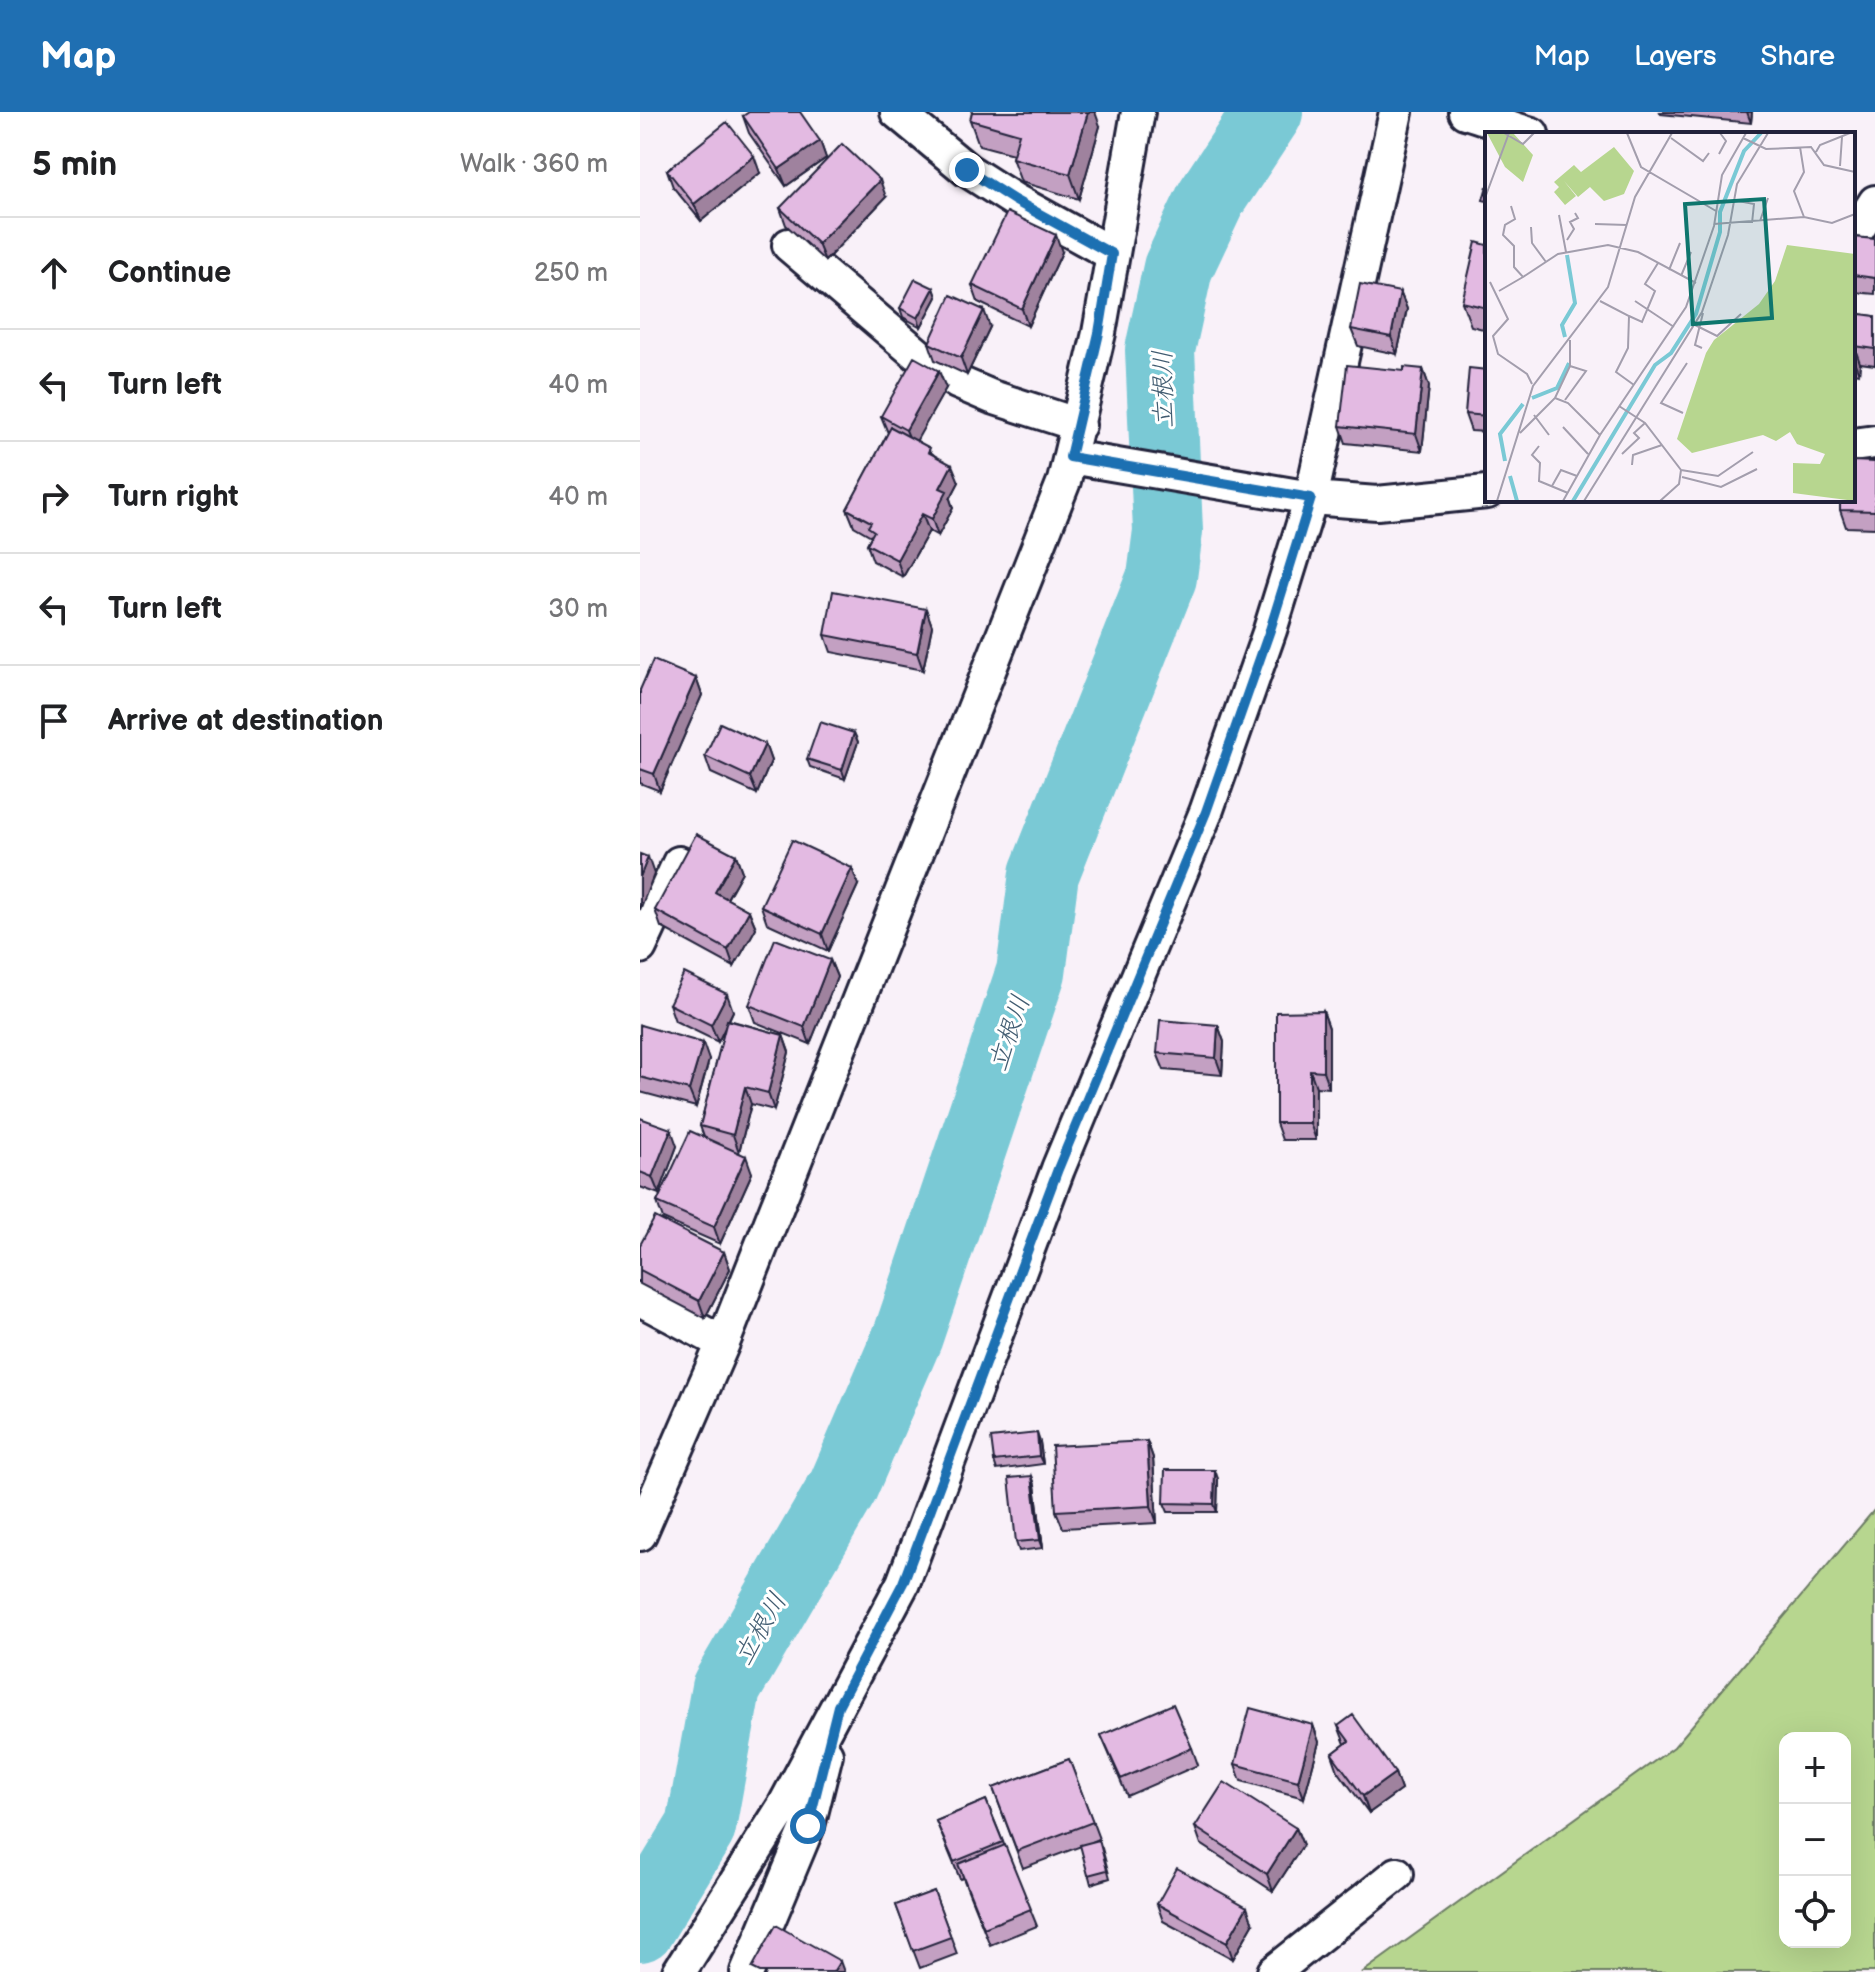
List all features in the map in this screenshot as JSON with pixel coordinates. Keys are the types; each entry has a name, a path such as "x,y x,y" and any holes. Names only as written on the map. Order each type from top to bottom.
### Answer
{"street":[{"path":"897,112 967,170 1112,254"},
{"path":"640,1534 723,1343 1064,481 1080,458 1079,425 1138,112"},
{"path":"679,1972 784,1806 903,1583 1058,1169 1206,812 1270,630 1305,497 1396,112"},
{"path":"1465,112 1492,118 1523,132"},
{"path":"1855,234 1875,202"},
{"path":"789,245 923,359 957,382 992,397 1079,425"},
{"path":"1855,445 1875,442"},
{"path":"1080,458 1305,497 1377,503 1485,492"},
{"path":"640,947 679,863"},
{"path":"640,1299 723,1343"},
{"path":"747,1972 808,1826 838,1706"},
{"path":"1274,1972 1397,1874"}],"green space":[{"path":"1875,1509 1875,1972 1363,1972 1674,1747"}],"building":[{"path":"749,112 800,112 820,141 779,169 743,116"},
{"path":"972,112 1088,112 1070,174 1012,158 1019,134 970,120"},
{"path":"727,122 754,156 694,204 667,170"},
{"path":"842,144 880,180 818,244 780,208"},
{"path":"1007,212 1056,235 1022,309 972,285"},
{"path":"1855,237 1875,239 1875,278 1855,275"},
{"path":"1476,242 1485,244 1485,308 1462,302"},
{"path":"915,279 934,288 918,318 900,308"},
{"path":"1360,284 1400,292 1391,337 1351,329"},
{"path":"951,295 984,310 961,358 929,343"},
{"path":"1855,313 1875,316 1875,349 1855,346"},
{"path":"914,357 939,371 906,430 881,416"},
{"path":"1347,365 1404,371 1404,367 1423,369 1416,434 1340,426"},
{"path":"1469,368 1485,370 1485,416 1465,414"},
{"path":"891,427 930,448 928,452 952,465 940,488 947,491 932,519 922,514 897,560 867,544 874,531 868,527 871,522 847,509"},
{"path":"1855,461 1875,462 1875,511 1840,510 1840,502 1855,502"},
{"path":"833,591 926,609 917,653 825,635"},
{"path":"653,660 696,678 654,774 640,769 640,690"},
{"path":"820,722 854,733 842,770 807,759"},
{"path":"720,723 765,744 750,777 705,756"},
{"path":"696,834 736,855 715,892 749,911 728,950 655,910"},
{"path":"792,840 852,868 822,934 761,906"},
{"path":"640,854 648,857 640,877"},
{"path":"775,939 830,960 804,1027 749,1005"},
{"path":"684,973 727,994 711,1025 669,1004"},
{"path":"1323,1011 1323,1071 1310,1070 1310,1123 1276,1123 1276,1012"},
{"path":"727,1020 783,1035 768,1093 745,1087 733,1135 700,1126"},
{"path":"1160,1020 1218,1025 1216,1058 1157,1053"},
{"path":"640,1025 703,1043 689,1090 640,1077"},
{"path":"640,1118 671,1129 652,1177 640,1172"},
{"path":"690,1131 746,1156 714,1227 657,1202"},
{"path":"655,1217 724,1252 699,1301 640,1270 640,1245"},
{"path":"1037,1433 1039,1456 994,1461 991,1438"},
{"path":"1147,1441 1151,1506 1056,1511 1052,1446"},
{"path":"1165,1470 1215,1470 1214,1504 1164,1503"},
{"path":"1032,1476 1040,1540 1016,1542 1009,1478"},
{"path":"1173,1704 1192,1748 1121,1779 1101,1735"},
{"path":"1250,1708 1313,1725 1298,1781 1235,1764"},
{"path":"1353,1715 1395,1773 1363,1796 1332,1754 1349,1741 1338,1726"},
{"path":"1069,1759 1093,1822 1017,1851 993,1788"},
{"path":"1224,1782 1296,1828 1267,1874 1195,1827"},
{"path":"986,1800 1003,1842 954,1862 936,1821"},
{"path":"1099,1840 1107,1870 1088,1875 1080,1845"},
{"path":"1005,1845 1031,1909 984,1928 958,1864"},
{"path":"1177,1868 1247,1907 1227,1942 1157,1904"},
{"path":"934,1891 951,1937 913,1951 896,1905"},
{"path":"776,1925 840,1961 833,1972 760,1972 752,1968"}],"waterway":[{"name":"立根川","path":"640,1927 701,1827 726,1688 843,1487 908,1336 1031,972 1044,874 1162,577 1168,531 1160,350 1178,268 1211,198 1268,112"}],"route":[{"path":"808,1826 838,1706 903,1583 1058,1169 1206,812 1270,630 1311,498 1070,457 1099,333 1112,254 967,170"}]}
